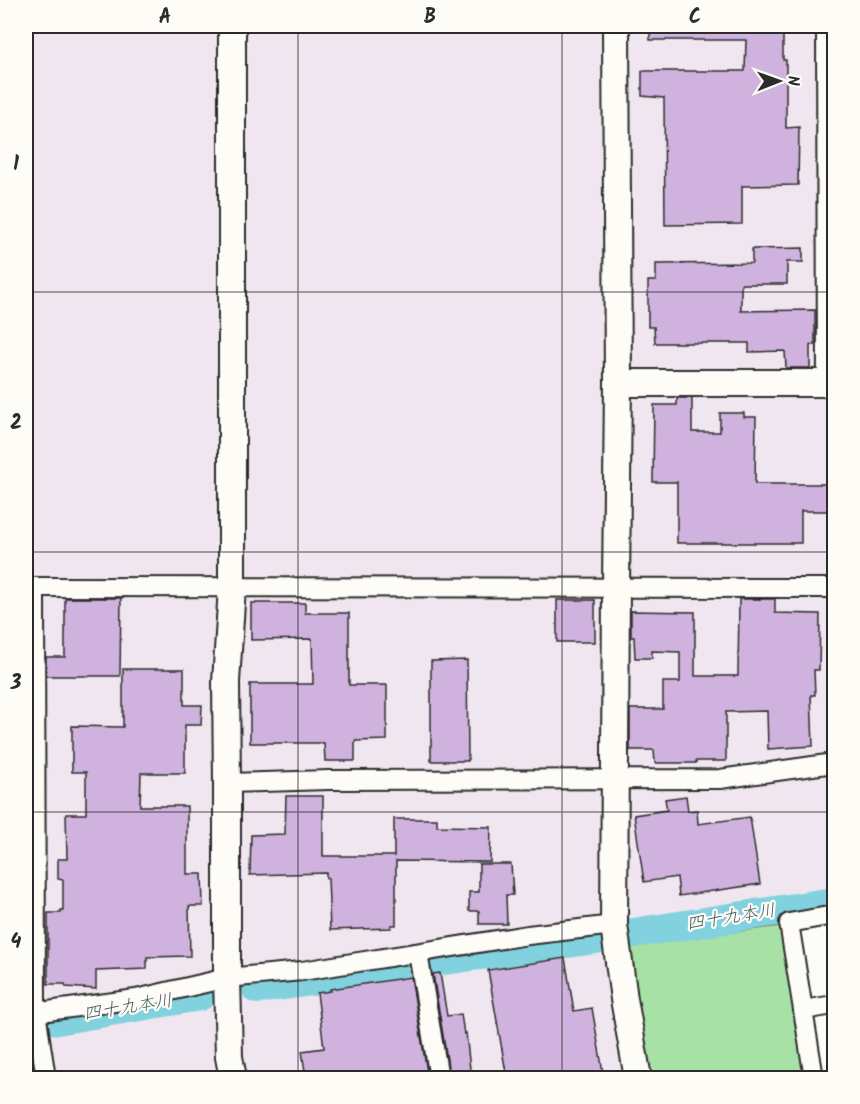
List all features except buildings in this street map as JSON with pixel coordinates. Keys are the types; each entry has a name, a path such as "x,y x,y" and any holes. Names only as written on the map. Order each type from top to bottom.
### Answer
{"street":[{"path":"232,26 232,587 226,682 227,978 229,1056 233,1078"},
{"path":"616,26 618,383 614,925 638,1078"},
{"path":"618,383 833,383 830,26"},
{"path":"46,1078 31,1013 30,587 834,588"},
{"path":"227,783 328,780 720,779 834,763"},
{"path":"814,1078 789,922 834,915"},
{"path":"31,1013 136,999 227,978 302,971 528,935 614,925"},
{"path":"418,953 439,1078"},
{"path":"803,1010 834,1005"}],"shaded area":[{"path":"26,26 834,26 834,912 609,942 631,1078 26,1078"}],"green space":[{"path":"780,926 805,1078 651,1078 629,945"}],"waterway":[{"name":"四十九本川","path":"627,934 834,902"},
{"name":"四十九本川","path":"437,961 596,939"},
{"name":"四十九本川","path":"257,989 400,968"},
{"name":"四十九本川","path":"57,1020 200,996"}]}
